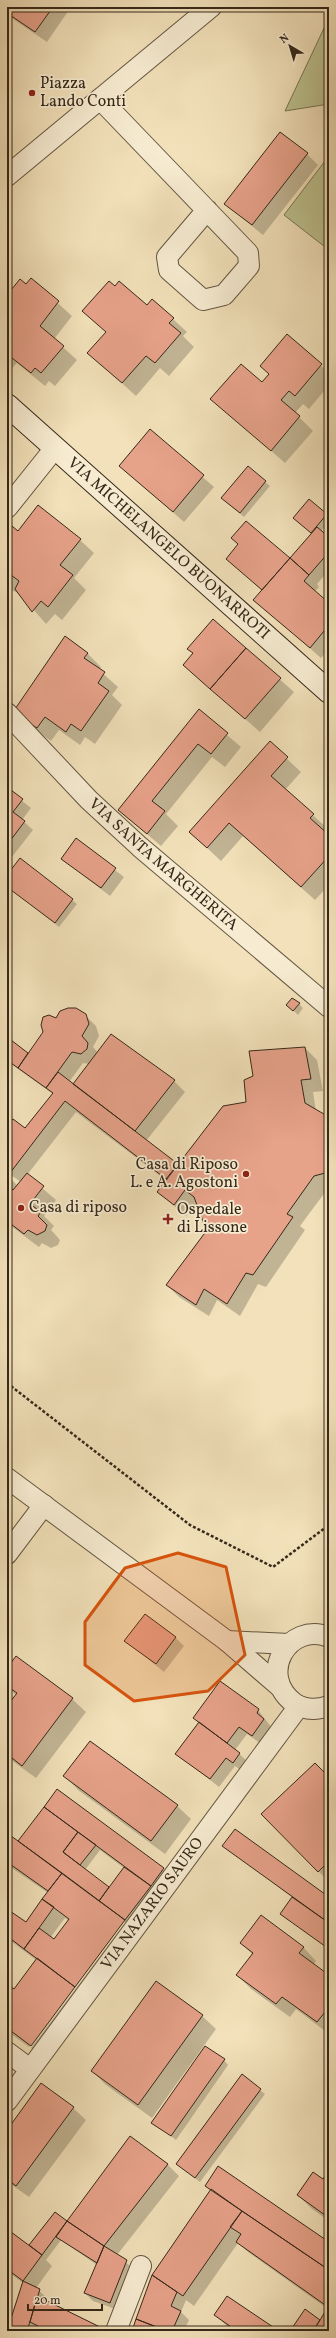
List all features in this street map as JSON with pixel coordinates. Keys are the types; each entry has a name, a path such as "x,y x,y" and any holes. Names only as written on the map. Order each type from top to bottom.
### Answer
{"street":[{"path":"7,176 211,7"},
{"path":"100,99 207,210 248,254 249,266 224,296 203,300 169,270 167,257 207,210"},
{"name":"VIA MICHELANGELO BUONARROTI","path":"7,405 329,692"},
{"path":"7,508 55,448"},
{"name":"VIA SANTA MARGHERITA","path":"7,713 89,800 140,847 329,1007"},
{"path":"7,1478 227,1641 279,1686 286,1697 299,1706 311,1709 329,1706"},
{"path":"7,1554 44,1505"},
{"path":"279,1686 277,1676 278,1663 281,1654 289,1644 301,1637 314,1634 329,1637"},
{"path":"227,1641 289,1644"},
{"name":"VIA NAZARIO SAURO","path":"7,2101 299,1706"},
{"path":"7,2052 30,2069"},
{"path":"116,2331 142,2266"}],"path":[{"path":"7,1383 190,1525 273,1567 329,1525"}],"highlighted area":[{"path":"178,1553 226,1567 245,1655 208,1691 134,1701 85,1665 85,1622 125,1568"}],"green space":[{"path":"329,21 329,104 285,111 325,26"},
{"path":"325,161 329,164 329,250 284,215"}],"building":[{"path":"7,7 53,7 35,32 7,13"},
{"path":"280,132 308,153 252,225 224,204"},
{"path":"31,278 59,301 40,326 64,346 41,373 35,368 31,373 7,354 7,295 20,279 26,284"},
{"path":"109,281 115,286 119,281 147,305 152,299 174,318 169,323 181,333 155,363 146,356 122,383 87,353 106,332 82,311"},
{"path":"287,334 322,364 295,396 289,391 281,400 300,416 271,451 210,399 241,364 262,382 269,374 260,366"},
{"path":"150,429 204,475 173,512 119,466"},
{"path":"248,466 266,481 240,513 221,498"},
{"path":"309,499 327,514 311,533 293,518"},
{"path":"38,505 81,539 60,565 73,575 48,607 41,601 32,612 15,589 19,581 11,575 7,580 7,522 18,531"},
{"path":"246,521 290,558 262,590 226,559 238,544 231,538"},
{"path":"317,527 329,537 329,552 309,575 290,558"},
{"path":"290,558 309,575 304,581 329,603 329,625 310,648 253,600"},
{"path":"213,619 246,648 210,689 183,665 193,653 187,649"},
{"path":"65,636 88,653 84,658 105,672 98,683 109,691 81,731 71,724 66,732 45,717 37,728 13,712"},
{"path":"246,648 281,678 245,719 210,689"},
{"path":"199,709 228,733 211,754 198,744 152,801 165,811 147,834 118,810"},
{"path":"270,741 288,757 271,776 314,814 310,818 329,835 329,856 301,887 229,823 207,848 189,832"},
{"path":"7,787 23,799 13,812 25,821 7,845"},
{"path":"76,838 116,868 101,888 61,859"},
{"path":"20,858 73,899 55,923 7,887 7,875"},
{"path":"292,998 300,1003 293,1011 286,1005"},
{"path":"68,1008 76,1008 86,1014 89,1024 82,1036 88,1043 87,1049 81,1054 72,1052 46,1088 18,1068 43,1032 41,1025 43,1017 49,1015 56,1018 60,1011"},
{"path":"111,1034 175,1080 135,1131 73,1084"},
{"path":"7,1037 28,1053 18,1068 7,1060"},
{"name":"Casa di Riposo L. e A. Agostoni","path":"305,1047 311,1079 301,1080 305,1103 329,1117 329,1172 314,1176 287,1214 293,1217 253,1275 246,1273 227,1304 204,1289 196,1305 166,1285 210,1226 204,1224 194,1197 185,1190 174,1205 157,1192 223,1106 246,1102 244,1080 253,1076 249,1051"},
{"path":"58,1072 178,1164 166,1179 65,1101 10,1173 7,1170 7,1126 13,1119 25,1128 53,1093 46,1088"},
{"name":"Casa di riposo","path":"27,1173 44,1186 30,1204 41,1212 38,1216 47,1225 45,1231 37,1235 28,1230 24,1234 7,1221 7,1185 13,1190"},
{"path":"145,1614 176,1637 156,1664 124,1641"},
{"path":"16,1656 73,1698 22,1766 7,1754 7,1706 17,1693 7,1686 7,1668"},
{"path":"220,1681 259,1709 257,1713 264,1719 252,1736 239,1727 227,1743 193,1718"},
{"path":"199,1722 240,1753 233,1763 226,1758 210,1779 175,1754"},
{"path":"90,1741 178,1805 151,1841 63,1776"},
{"path":"315,1763 329,1777 329,1861 318,1872 261,1814"},
{"path":"57,1789 164,1868 151,1886 44,1807"},
{"path":"44,1807 78,1832 63,1852 109,1887 99,1901 18,1841"},
{"path":"235,1829 329,1897 329,1923 222,1846"},
{"path":"78,1832 96,1845 80,1865 63,1852"},
{"path":"7,1833 62,1873 48,1891 7,1862"},
{"path":"124,1867 151,1886 125,1920 99,1901"},
{"path":"62,1873 125,1920 75,1987 24,1949 39,1928 54,1939 69,1919 42,1899"},
{"path":"292,1897 329,1923 329,1949 280,1914"},
{"path":"42,1899 54,1907 24,1949 7,1936 7,1909 26,1922"},
{"path":"261,1915 304,1947 299,1953 329,1975 329,2007 317,2022 282,1997 276,2004 236,1975 253,1953 240,1943"},
{"path":"37,1958 75,1987 31,2046 7,2028 7,1984 14,1989"},
{"path":"156,1981 203,2015 138,2105 91,2071"},
{"path":"205,2046 225,2059 171,2136 151,2123"},
{"path":"242,2074 261,2089 195,2178 176,2164"},
{"path":"41,2083 74,2107 16,2186 7,2179 7,2130"},
{"path":"130,2136 168,2164 104,2246 67,2221"},
{"path":"218,2166 329,2242 329,2270 205,2186"},
{"path":"329,2170 329,2218 297,2195 313,2172 323,2179"},
{"path":"211,2189 242,2211 183,2296 152,2275"},
{"path":"242,2211 329,2270 328,2307 236,2242 241,2234 230,2227"},
{"path":"55,2212 67,2221 42,2255 29,2245"},
{"path":"67,2221 104,2246 97,2263 56,2237"},
{"path":"7,2229 42,2255 23,2281 7,2269"},
{"path":"104,2246 127,2260 110,2303 84,2293"},
{"path":"152,2275 177,2292 171,2306 181,2311 172,2331 167,2331 136,2319"},
{"path":"23,2281 40,2289 27,2331 7,2331"},
{"path":"37,2296 102,2328 100,2331 48,2331 30,2322"},
{"path":"227,2296 279,2331 237,2331 214,2315"},
{"path":"329,2305 329,2331 313,2331 320,2320"},
{"path":"305,2309 320,2320 313,2331 290,2331"},
{"path":"136,2319 167,2331 132,2331"},
{"path":"229,2326 237,2331 226,2331"}],"place":[{"name":"Piazza Lando Conti","path":"32,93"},
{"name":"Casa di Riposo L. e A. Agostoni","path":"246,1174"},
{"name":"Casa di riposo","path":"21,1208"},
{"name":"Ospedale di Lissone","path":"168,1219"}]}
